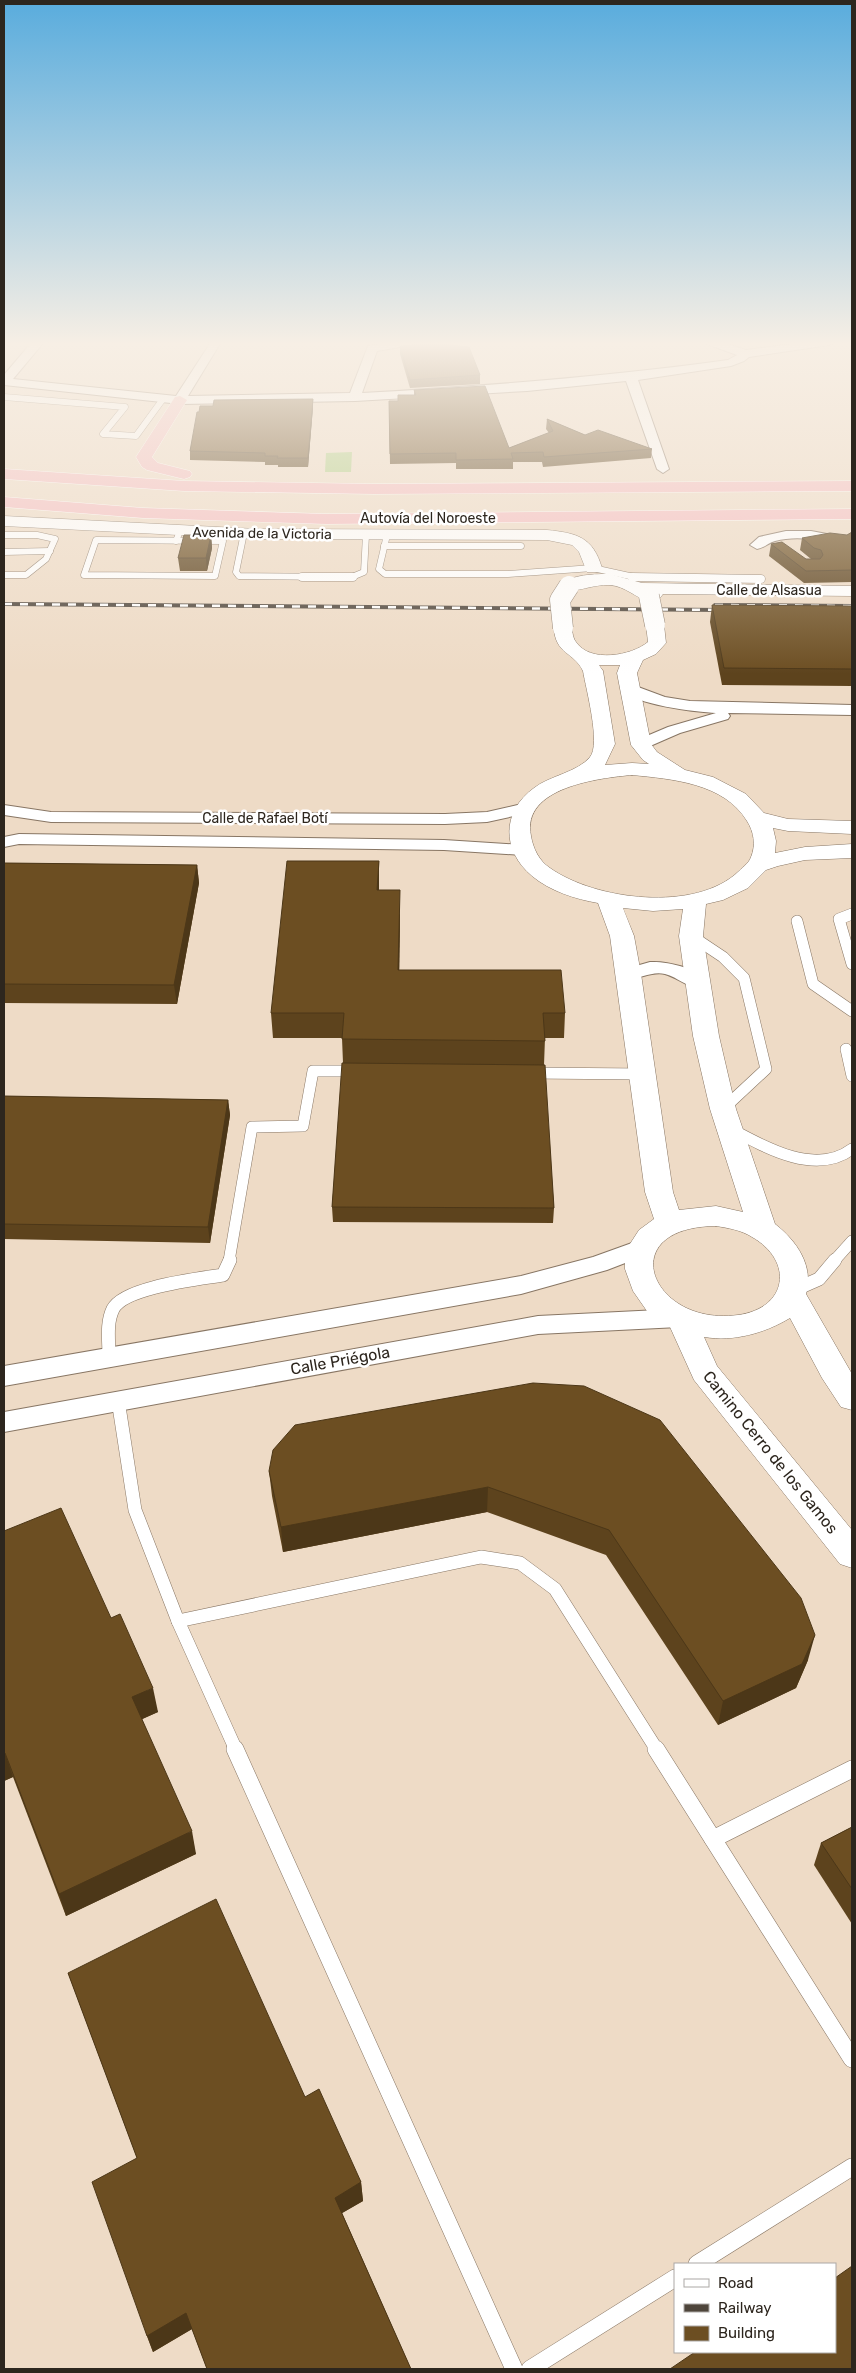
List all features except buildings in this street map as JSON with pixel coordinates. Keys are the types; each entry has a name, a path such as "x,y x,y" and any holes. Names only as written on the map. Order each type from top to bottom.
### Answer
{"highway":[{"path":"146,453 144,457 148,464 175,473 215,477 257,487"},
{"name":"Autovía del Noroeste","path":"4,474 148,484 257,487 494,490 852,486"},
{"path":"4,488 181,500 346,505 852,500"},
{"name":"Autovía del Noroeste","path":"4,502 233,517 389,519 852,514"},
{"path":"4,511 98,516 143,512"}],"street":[{"path":"657,453 663,469"},
{"name":"Avenida de la Victoria","path":"4,521 178,536 244,533 366,535 386,540 558,536 571,538 586,546 593,568"},
{"path":"786,548 757,545 763,539 787,535 843,538"},
{"path":"579,653 600,659 615,660 635,657 652,650 657,643 655,625 645,592 593,568 589,575 562,592 560,597 563,628 567,644 588,661 593,671 605,744 604,752 599,760 590,768 544,791 526,808 518,828 523,850 541,871 570,889 608,900 652,905 695,900 722,892 744,880 758,865 765,850 765,834 758,818 736,798 724,790 679,774 650,756 641,745 627,673 635,657"},
{"path":"574,584 594,579 618,581"},
{"name":"Calle de Alsasua","path":"645,592 686,590 852,591"},
{"path":"630,689 650,698 671,704 697,707 852,710"},
{"path":"641,745 697,722 769,708"},
{"path":"571,778 600,771 632,769 679,774"},
{"name":"Calle de Rafael Botí","path":"4,810 12,810 27,815 51,817 445,819 487,817 526,808"},
{"path":"758,818 788,825 852,827"},
{"name":"Calle de Rafael Botí","path":"4,842 19,839 444,844 523,850"},
{"path":"758,865 803,852 852,851"},
{"path":"608,900 622,936 644,1074 659,1192 669,1223"},
{"path":"695,900 691,936 706,1036 726,1118 763,1230"},
{"path":"629,974 660,966 676,971 699,983"},
{"path":"716,1216 740,1220 763,1230 778,1243 789,1257 795,1274 792,1293 780,1311 760,1323 735,1328 708,1328 680,1319 658,1305 646,1292 640,1277 638,1261 643,1247 653,1234 669,1223 691,1217 716,1216"},
{"path":"4,1376 521,1285 599,1264 643,1247"},
{"path":"792,1293 833,1370 852,1398"},
{"name":"Calle Priégola","path":"4,1422 538,1325 680,1319"},
{"name":"Camino Cerro de los Gamos","path":"680,1319 705,1372 852,1554"}],"lane":[{"path":"244,533 236,572 239,576 356,576 364,572 366,535"},
{"path":"4,535 37,535 55,539 46,559 26,575 4,575"},
{"path":"178,536 223,541 216,576 84,575 96,540 178,536"},
{"path":"521,546 386,540 379,569 385,574 508,574 593,568 634,577 761,579"},
{"path":"4,552 50,551"},
{"path":"852,914 839,919 852,964"},
{"path":"798,921 814,984 852,1012"},
{"path":"691,936 723,957 744,978 766,1069 750,1086 726,1118 769,1149 799,1159 823,1161 852,1149"},
{"path":"852,997 850,1002 852,1012"},
{"path":"846,1049 852,1076"},
{"path":"109,1356 109,1321 114,1305 132,1294 222,1275 231,1258 252,1127 303,1126 313,1071 372,1071"},
{"path":"518,1073 644,1074"},
{"path":"792,1293 819,1279 852,1241"},
{"path":"118,1400 135,1510 178,1621 514,2369"},
{"path":"178,1621 481,1557 520,1563 555,1589 852,2059"},
{"path":"713,1839 852,1769"},
{"path":"699,2263 852,2167"},
{"path":"530,2369 674,2279"}],"green space":[{"path":"326,453 352,453 351,472 325,472"}],"railway":[{"path":"4,604 724,610"},
{"path":"715,605 852,606"}]}
